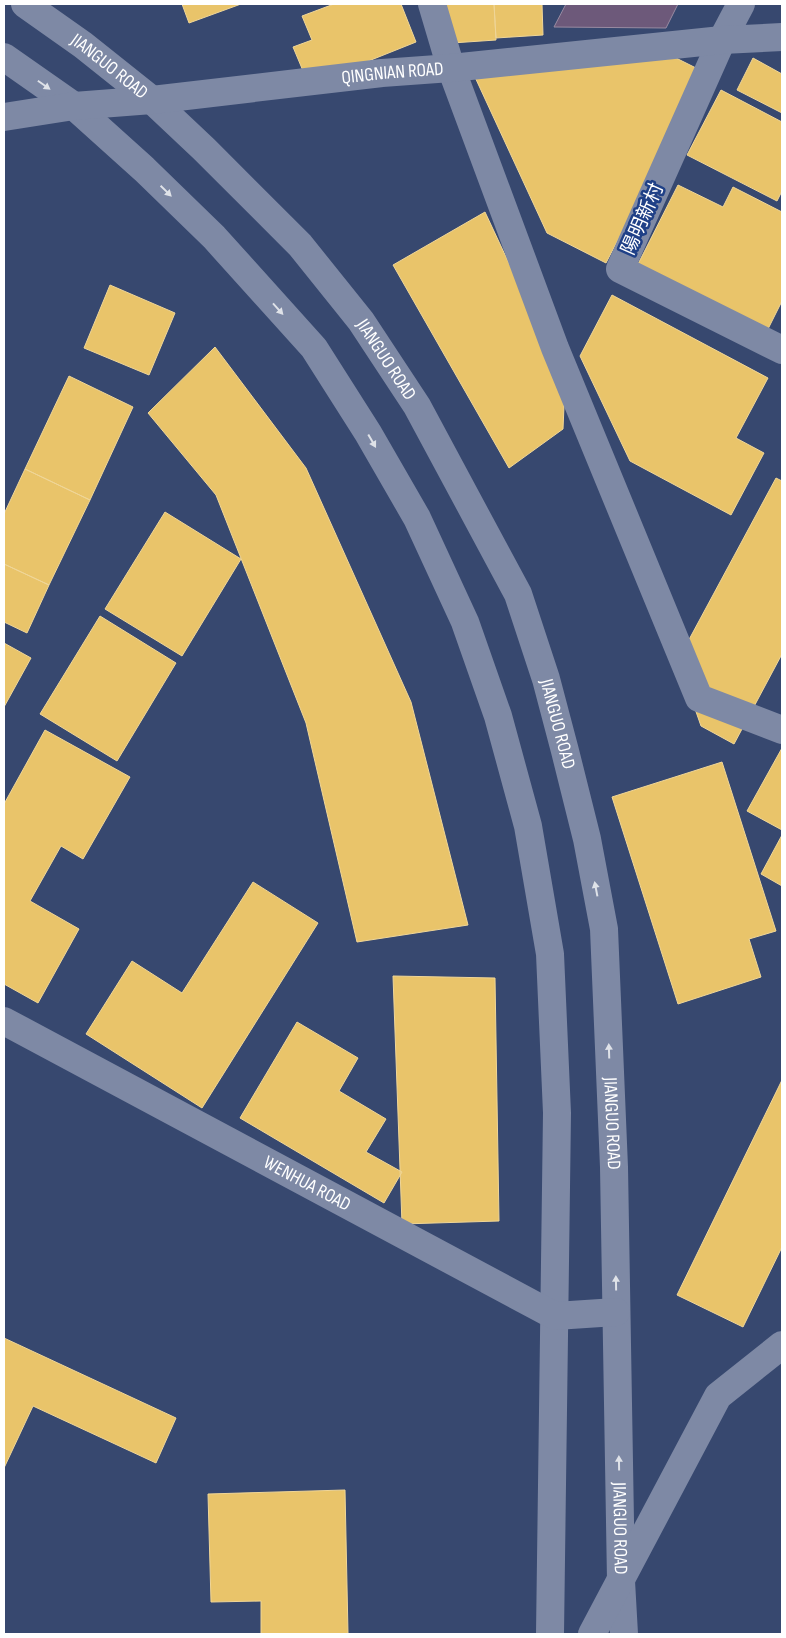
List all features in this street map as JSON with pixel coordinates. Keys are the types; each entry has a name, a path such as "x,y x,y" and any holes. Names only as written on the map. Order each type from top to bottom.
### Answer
{"street":[{"name":"JIANGUO ROAD","path":"24,4 83,45 152,100 300,244 361,321 417,406 518,594 546,679 565,751 587,839 604,929 614,1167 621,1581 624,1634"},
{"path":"432,4 451,68 555,348 699,698 782,730"},
{"name":"陽明新村","path":"741,4 722,40 620,269 782,350"},
{"name":"QINGNIAN ROAD","path":"4,117 74,106 152,100 382,73 451,68 722,40 782,37"},
{"path":"4,57 74,106 214,237 314,348 368,433 418,518 465,622 498,716 528,826 550,954 557,1113 550,1634"},
{"name":"WENHUA ROAD","path":"4,1021 555,1316"},
{"path":"555,1316 616,1312"},
{"path":"592,1634 718,1396 782,1344"}],"building: 住宅":[{"path":"182,4 241,4 189,23"},
{"path":"334,4 401,4 416,42 331,76 306,78 293,47 312,40 302,16"},
{"path":"435,4 494,4 496,40 437,44"},
{"path":"494,4 542,4 543,35 496,38"},
{"path":"676,58 704,72 606,263 547,233 474,75"},
{"path":"753,58 782,74 782,113 737,90"},
{"path":"721,90 782,122 782,191 777,201 687,155"},
{"path":"678,185 723,207 733,187 782,212 782,301 767,331 637,266"},
{"path":"485,212 565,383 563,429 509,468 393,265"},
{"path":"110,285 175,313 149,375 84,348"},
{"path":"612,295 768,378 736,438 764,453 731,515 630,461 580,356"},
{"path":"215,347 306,468 411,702 468,925 357,942 306,723 216,495 148,413"},
{"path":"69,376 133,407 90,500 25,469"},
{"path":"25,469 90,500 49,585 4,564 4,514"},
{"path":"776,478 782,481 782,654 734,744 701,726 678,660"},
{"path":"165,512 241,559 182,656 105,609"},
{"path":"4,564 49,585 27,633 4,622"},
{"path":"100,616 176,663 117,761 40,714"},
{"path":"4,643 31,658 4,707"},
{"path":"45,730 130,777 83,859 61,846 30,901 79,929 38,1003 4,984 4,804"},
{"path":"782,748 782,830 747,811"},
{"path":"722,762 776,931 749,939 761,977 678,1004 612,797"},
{"path":"782,835 782,886 761,874"},
{"path":"253,882 318,923 202,1108 86,1034 132,961 182,993"},
{"path":"393,976 495,978 499,1221 402,1224"},
{"path":"297,1022 358,1058 339,1091 386,1119 366,1152 402,1172 384,1203 240,1118"},
{"path":"782,1080 782,1247 743,1327 677,1295"},
{"path":"4,1338 176,1418 156,1463 33,1406 4,1468"},
{"path":"345,1490 348,1634 261,1634 261,1601 211,1602 208,1494"}],"building: 辦公":[{"path":"566,4 678,4 666,28 554,27"}]}
